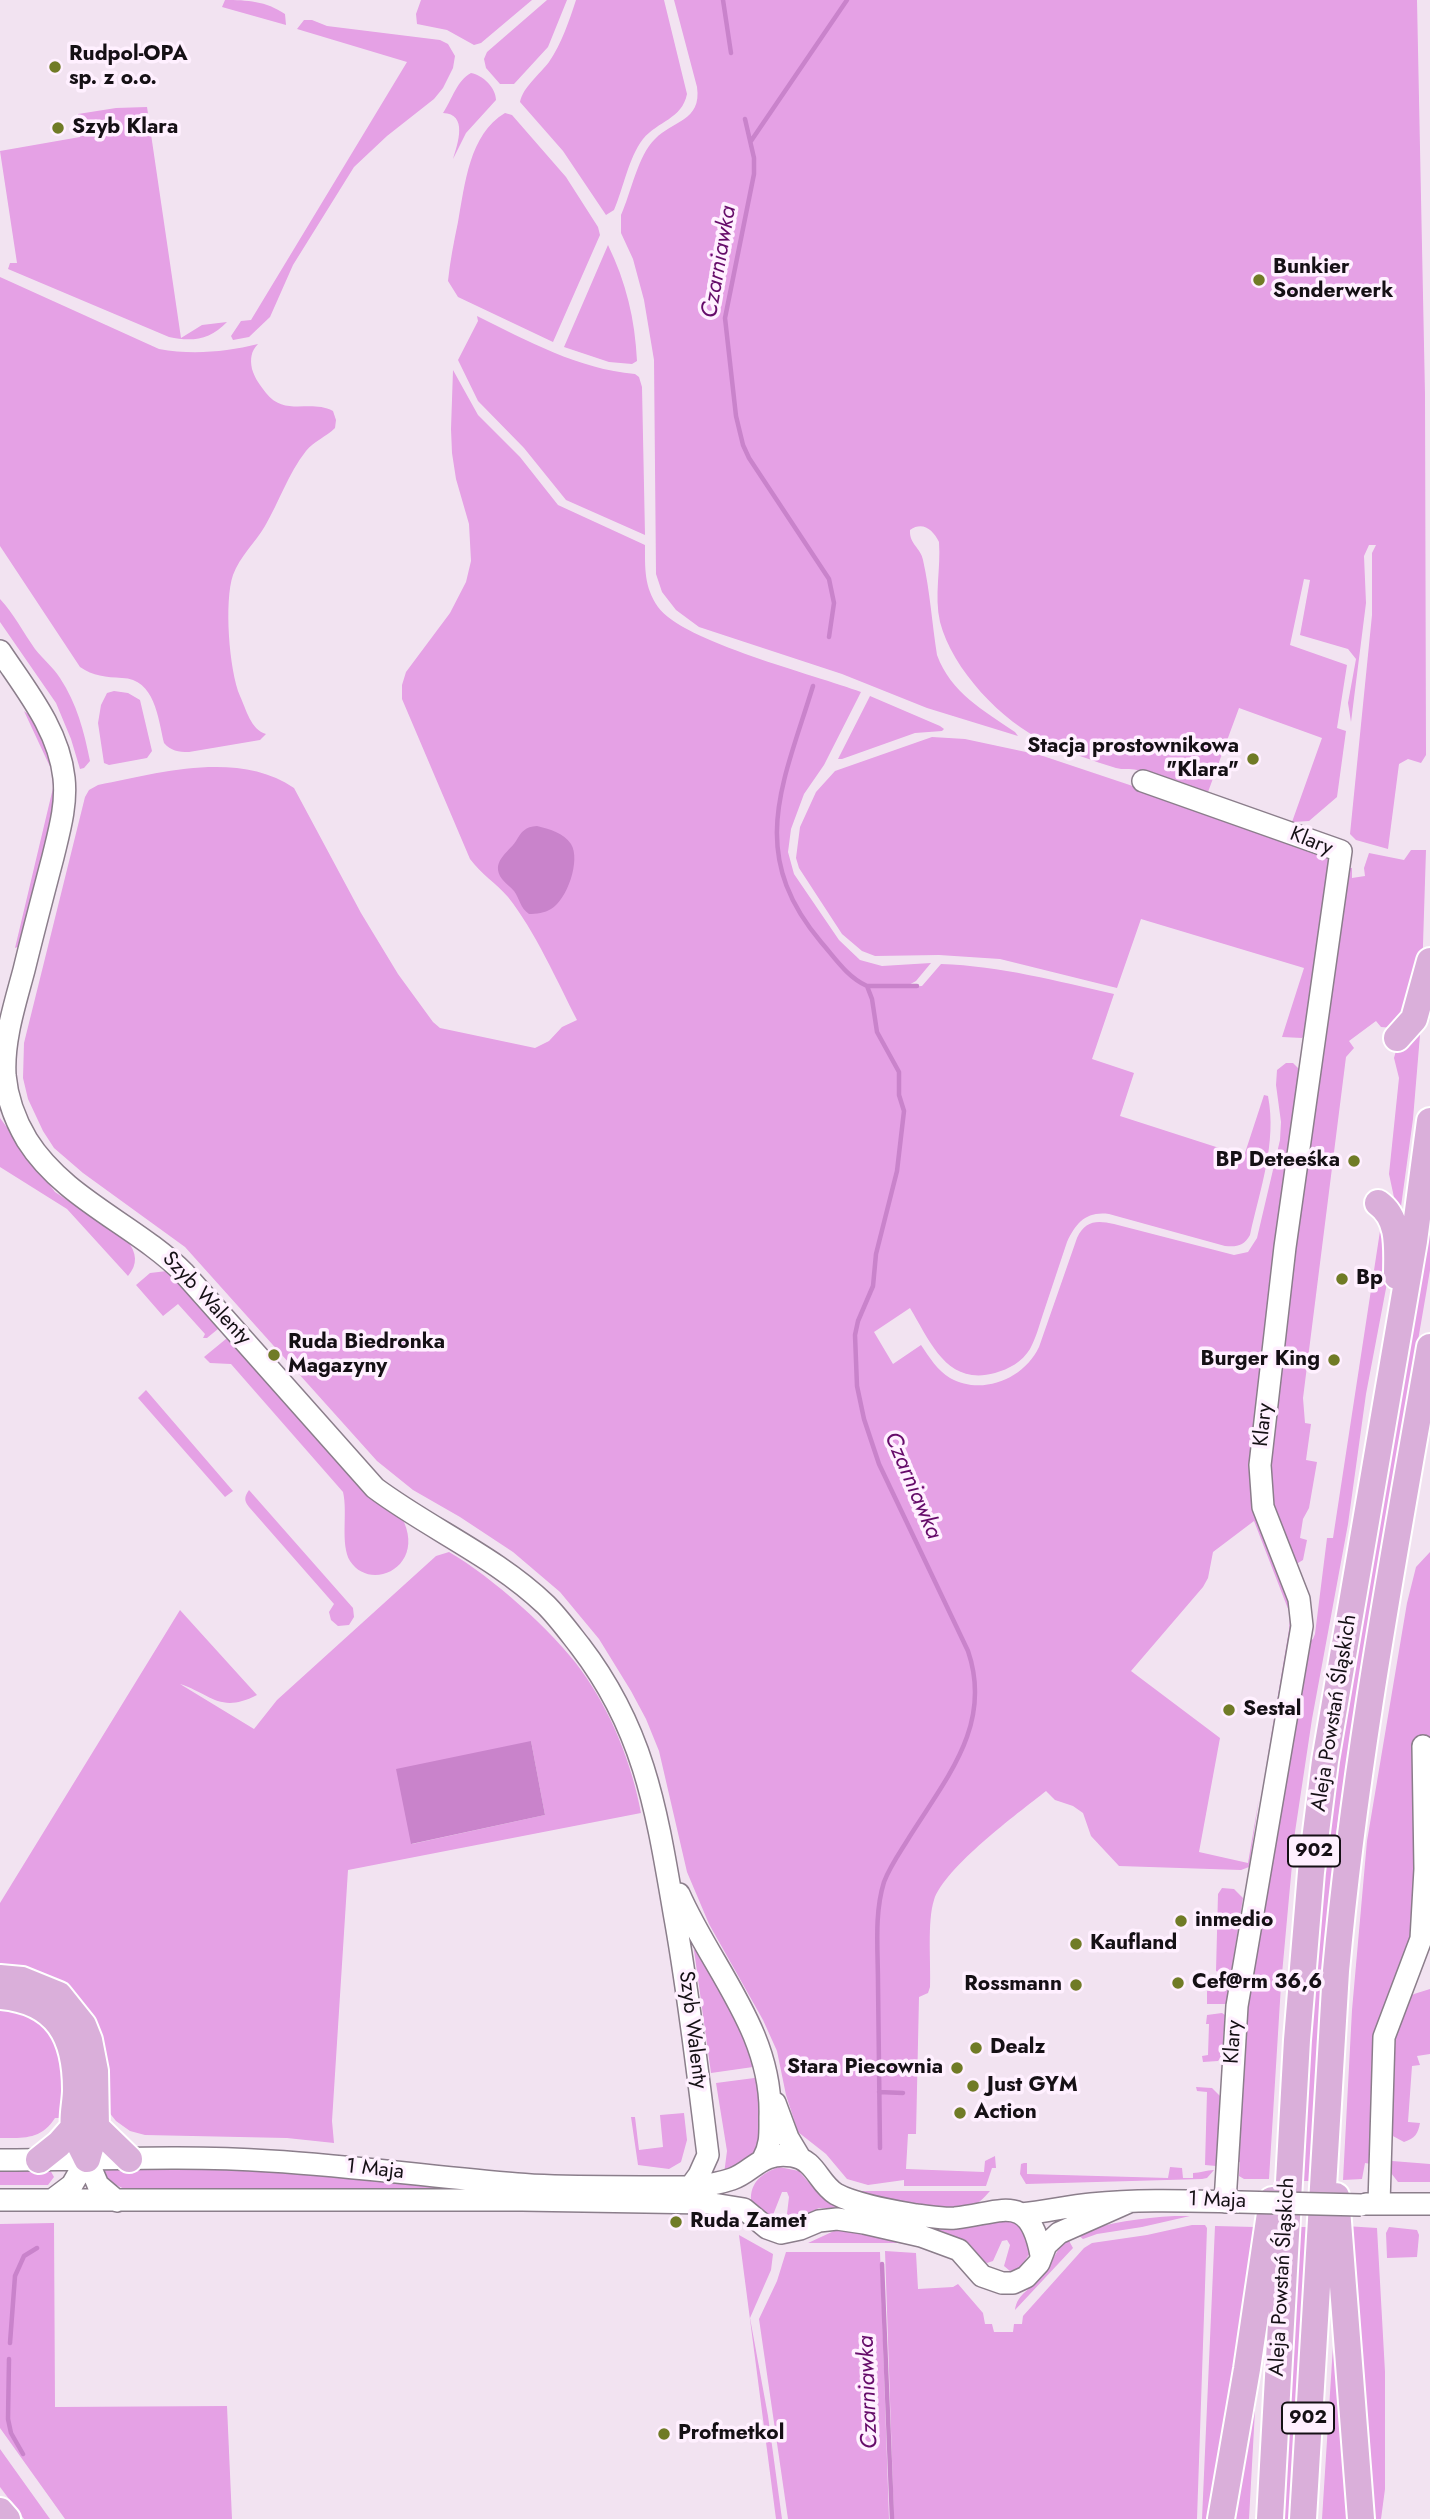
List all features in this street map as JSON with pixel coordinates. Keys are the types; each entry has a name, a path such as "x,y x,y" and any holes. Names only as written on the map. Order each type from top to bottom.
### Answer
{"main road":[{"path":"1397,1038 1415,1019 1430,961"},
{"name":"Aleja Powstań Śląskich","path":"1270,2519 1297,2039 1311,1872 1325,1761 1414,1241 1430,1121"},
{"path":"1378,1203 1389,1213 1395,1228 1398,1335"},
{"name":"Aleja Powstań Śląskich","path":"1303,2519 1340,1920 1360,1759 1430,1348"},
{"path":"0,1978 22,1980 59,1995 83,2025 89,2040 95,2071 85,2127 39,2160"},
{"path":"0,1996 35,2004 57,2021 67,2037 74,2054 87,2159"},
{"path":"1221,2519 1247,2369 1297,2039"},
{"path":"1329,2076 1343,2314 1361,2519"},
{"path":"85,2127 129,2159"},
{"path":"0,2511 7,2519"}],"street":[{"name":"Szyb Walenty","path":"0,651 43,717 59,754 65,792 54,853 13,1011 5,1054 7,1091 16,1120 40,1157 66,1184 166,1254 375,1488 399,1506 506,1572 547,1605 600,1673 621,1708 643,1762 668,1870 681,1944 708,2155 691,2186"},
{"name":"Klary","path":"1143,781 1341,851 1281,1272 1260,1465 1263,1507 1299,1599 1302,1626 1237,2006 1232,2202"},
{"path":"1370,2204 1384,2037 1420,1939 1425,1869 1423,1746"},
{"name":"Szyb Walenty","path":"668,1870 699,1935 753,2031 760,2048 771,2095 788,2138 800,2158"},
{"name":"Szyb Walenty","path":"755,2164 769,2149 771,2095"},
{"name":"1 Maja","path":"0,2160 279,2161 521,2185 691,2186 736,2178 755,2164 780,2156 800,2158 814,2168 824,2184 837,2194 861,2203 946,2218 999,2210 1021,2214 1090,2204 1169,2199 1430,2204"},
{"path":"52,2200 72,2185 87,2159"},
{"path":"87,2159 98,2185 117,2201"},
{"path":"744,2210 742,2186 755,2164"},
{"name":"1 Maja","path":"0,2200 707,2203 744,2210 767,2228 781,2233 819,2221 837,2219 930,2239 959,2250 982,2276 1002,2283 1013,2283 1034,2270 1046,2245 1059,2233 1129,2202"},
{"path":"1021,2214 1035,2229 1041,2255"}],"shaded area":[{"path":"225,0 249,1 271,6 285,14 286,25 222,7"},
{"path":"421,0 532,0 481,43 474,45 447,30 417,24 416,14"},
{"path":"547,0 567,0 548,47 514,84 500,84 486,68 484,59 487,52"},
{"path":"576,0 664,0 687,94 680,109 643,139 630,164 614,210 606,215 563,151 520,102 528,86 554,55"},
{"path":"674,0 1417,0 1425,394 1426,755 1421,763 1408,759 1399,764 1388,849 1356,840 1350,834 1372,615 1372,553 1376,545 1369,545 1364,556 1366,603 1351,722 1348,703 1356,659 1348,649 1300,635 1310,580 1304,579 1290,645 1347,665 1337,728 1346,731 1337,797 1309,821 1292,822 1322,738 1239,708 1208,792 1146,772 1116,768 1081,756 1046,742 1013,721 981,692 955,658 946,640 938,612 939,542 931,531 923,527 910,530 910,535 923,560 937,655 951,680 969,700 1018,736 927,708 842,674 699,627 676,610 662,592 656,574 654,360 644,300 633,259 621,233 621,215 649,146 662,133 690,114 695,107 697,87"},
{"path":"304,20 327,26 440,40 448,44 455,56 453,68 434,99 387,136 354,167 293,265 270,317 249,337 233,340 231,336 241,321 251,320 407,62 297,29"},
{"path":"471,73 488,83 496,100 466,133 453,159 459,138 458,124 456,118 443,113 458,85"},
{"path":"147,107 181,338 202,325 227,322 214,333 200,338 185,339 169,337 8,269 10,263 17,263 0,151 80,137 78,114 116,108"},
{"path":"505,113 512,115 566,177 598,227 600,235 553,342 458,297 448,281 463,192 476,147 493,122"},
{"path":"608,245 625,287 632,316 637,361 632,364 609,362 564,347"},
{"path":"0,277 159,349 209,352 258,344 252,355 252,369 260,385 273,400 289,406 316,406 333,411 335,428 309,448 300,460 265,526 236,568 230,587 228,618 233,670 250,718 256,728 266,734 260,740 189,752 169,748 164,743 157,712 148,692 133,680 100,676 80,667 0,546"},
{"path":"477,316 573,360 639,377 642,387 645,535 566,500 524,448 478,401 458,360 478,321"},
{"path":"453,370 478,415 520,457 558,505 645,545 645,569 650,592 658,607 672,620 721,645 861,692 824,765 804,794 791,829 788,852 794,874 839,940 860,960 882,966 931,963 916,981 905,987 922,986 941,964 1007,971 1114,994 1092,1059 1134,1073 1120,1116 1244,1156 1264,1095 1268,1096 1269,1149 1250,1235 1243,1244 1225,1246 1109,1214 1094,1214 1078,1224 1070,1235 1034,1341 1027,1354 1019,1361 995,1373 964,1373 942,1358 910,1308 874,1332 893,1364 921,1345 942,1372 962,1383 988,1385 1013,1376 1032,1358 1039,1347 1077,1238 1087,1225 1092,1223 1114,1224 1234,1255 1248,1252 1257,1238 1280,1140 1277,1070 1286,1063 1293,1063 1301,1071 1254,1454 1289,1588 1295,1630 1290,1631 1264,1778 1290,1614 1254,1521 1213,1552 1208,1578 1203,1587 1131,1671 1220,1738 1199,1852 1248,1863 1259,1798 1249,1867 1241,1870 1119,1866 1091,1836 1083,1813 1073,1806 1055,1800 1046,1791 983,1842 952,1872 941,1887 932,1909 930,1987 928,1993 919,1997 916,2134 908,2134 906,2169 984,2172 985,2161 995,2156 996,2168 992,2168 986,2186 904,2186 904,2180 868,2185 847,2179 826,2154 798,2132 786,2095 777,2051 763,2020 709,1924 687,1872 659,1751 631,1691 599,1639 560,1592 513,1552 413,1490 377,1461 185,1247 83,1173 54,1148 28,1099 23,1078 24,1043 85,797 89,790 98,785 172,771 223,767 248,770 272,776 294,788 361,913 398,974 440,1028 535,1048 549,1041 562,1027 577,1020 518,910 470,859 402,699 406,672 450,613 466,582 471,561 469,524 456,479 452,453"},
{"path":"0,599 35,649 57,674 71,698 90,761 84,768 80,769 56,703 0,622"},
{"path":"107,693 128,693 140,700 152,751 147,758 109,765 104,763 98,723 101,705"},
{"path":"870,696 944,729 915,733 838,759"},
{"path":"24,711 35,720 54,770 56,805 20,946 15,948 53,788 52,771"},
{"path":"932,737 965,739 1040,755 1315,847 1332,863 1306,1033 1302,1038 1282,1037 1304,968 1141,919 1117,988 1000,959 939,955 875,956 862,951 842,934 799,868 796,858 800,827 816,792 835,771"},
{"path":"537,826 556,832 568,840 574,851 574,860 571,879 557,904 546,911 529,914 514,891 502,879 498,868 502,858 522,832"},
{"path":"1411,850 1426,850 1422,976 1393,1028 1381,1027 1376,1021 1349,1041 1354,1048 1346,1057 1303,1398 1305,1423 1311,1424 1306,1460 1317,1462 1309,1508 1303,1519 1300,1538 1307,1540 1303,1560 1298,1563 1293,1562 1272,1510 1268,1453 1345,868 1352,868 1352,878 1365,876 1364,868 1369,853 1404,860"},
{"path":"1422,1011 1413,1119 1399,1221 1389,1174 1399,1078 1394,1058 1397,1047"},
{"path":"0,1118 55,1192 127,1240 135,1258 128,1276 67,1209 0,1167"},
{"path":"1430,1212 1430,1270 1351,1729 1336,1835 1320,2002 1309,2181 1301,2181 1319,1909 1342,1727"},
{"path":"1382,1218 1391,1262 1366,1394 1348,1524 1312,1719 1295,1832 1281,1985 1269,2179 1244,2179 1239,2176 1240,2162 1234,2161 1244,1997 1308,1642 1315,1634 1327,1538 1333,1538"},
{"path":"167,1271 173,1274 218,1329 207,1338 203,1338 205,1334 178,1304 163,1316 136,1285 150,1273"},
{"path":"232,1334 404,1522 408,1538 407,1552 401,1563 392,1570 370,1574 359,1570 350,1561 345,1546 343,1492 231,1364 210,1363 204,1357"},
{"path":"146,1390 233,1491 225,1497 138,1398"},
{"path":"249,1490 353,1608 354,1617 349,1625 338,1626 331,1620 329,1612 334,1604 247,1505 245,1499"},
{"path":"449,1552 484,1575 520,1605 569,1654 592,1686 611,1720 626,1757 641,1813 348,1870 332,2121 334,2143 287,2138 145,2135 130,2131 108,2111 65,1988 35,1970 0,1969 0,1903 180,1610 257,1695 234,1703 225,1703 180,1684 254,1729 277,1700 436,1556","holes":["531,1741 545,1815 412,1844 408,1825"]},
{"path":"1430,1552 1430,1740 1416,1927 1396,1976 1371,2164 1365,2163 1362,2179 1343,2180 1352,2010 1367,1841 1407,1603 1416,1567"},
{"path":"531,1741 545,1815 411,1844 396,1769"},
{"path":"1222,1888 1234,1889 1243,1898 1226,2004 1207,2004 1207,1991 1219,1990 1220,1973 1216,1971 1218,1894"},
{"path":"699,1948 760,2066 711,2073 694,1950"},
{"path":"1430,1989 1430,2054 1417,2056 1420,2065 1412,2066 1408,2122 1420,2123 1415,2135 1404,2142 1391,2135 1391,2045 1405,2001 1414,1994"},
{"path":"0,2004 19,2006 57,2033 68,2118 55,2118 44,2130 31,2136 0,2138"},
{"path":"1207,2015 1225,2015 1222,2056 1218,2061 1203,2062 1202,2056 1208,2055"},
{"path":"762,2077 760,2154 724,2174 727,2151 716,2083"},
{"path":"1196,2087 1212,2088 1220,2096 1216,2166 1205,2165 1207,2092 1197,2091"},
{"path":"684,2113 687,2140 681,2162 669,2169 638,2165 631,2117 635,2117 639,2150 663,2147 660,2115"},
{"path":"1392,2161 1430,2164 1430,2182 1398,2182 1391,2173"},
{"path":"1027,2163 1027,2174 1168,2178 1170,2167 1182,2168 1183,2178 1193,2178 1193,2173 1214,2170 1207,2178 1202,2179 1026,2184 1020,2174 1021,2164"},
{"path":"0,2167 49,2168 54,2177 48,2185 0,2185"},
{"path":"96,2167 253,2168 439,2185 438,2193 136,2192 114,2183"},
{"path":"779,2167 799,2171 821,2197 830,2201 996,2215 1024,2224 1030,2253 1020,2268 1010,2271 1004,2266 1010,2245 1007,2240 1002,2241 993,2261 987,2263 965,2241 936,2229 898,2220 819,2208 795,2220 787,2214 787,2192 782,2192 773,2215 767,2215 751,2201 751,2194 762,2175"},
{"path":"855,2191 990,2191 974,2205 958,2210 912,2205"},
{"path":"1190,2216 1083,2239 1077,2234 1125,2221"},
{"path":"54,2223 55,2407 227,2406 232,2519 65,2519 0,2428 0,2224"},
{"path":"1205,2225 1207,2228 1197,2519 894,2519 885,2251 916,2253 918,2289 953,2287 958,2284 983,2313 985,2324 992,2324 994,2332 1013,2332 1014,2324 1022,2324 1023,2316 1084,2248 1092,2243"},
{"path":"1215,2226 1255,2227 1246,2302 1210,2519 1202,2519"},
{"path":"1345,2226 1377,2228 1385,2372 1385,2489 1381,2519 1368,2519"},
{"path":"1300,2227 1307,2227 1290,2519 1283,2519"},
{"path":"1389,2227 1417,2230 1417,2257 1387,2258 1386,2233"},
{"path":"848,2230 917,2245 808,2243 834,2231"},
{"path":"739,2235 773,2254 771,2270 750,2318 768,2416 782,2519 776,2519"},
{"path":"1068,2239 1073,2248 1015,2310 1019,2299 1043,2276 1060,2247"},
{"path":"786,2252 880,2252 889,2519 788,2519 759,2319 777,2281"},
{"path":"1334,2330 1349,2519 1322,2519"},
{"path":"1257,2374 1249,2519 1234,2519"},
{"path":"0,2449 50,2519 24,2519 0,2487"}],"waterway":[{"name":"Czarniawka","path":"723,0 731,53"},
{"path":"751,141 847,0"},
{"name":"Czarniawka","path":"745,119 754,158 754,174 725,318 736,416 749,458 829,579 834,603 829,637"},
{"name":"Czarniawka","path":"813,686 791,755 778,817 778,848 784,878 798,909 821,942 847,972 867,986 872,999 877,1032 899,1072 899,1095 904,1111 897,1171 876,1254 873,1286 855,1335 857,1386 864,1419 879,1464 968,1651 974,1677 975,1702 962,1749 892,1864 881,1894 877,1932 880,2148"},
{"path":"867,986 917,986"},
{"path":"879,2092 903,2093"},
{"path":"10,2343 15,2276 24,2256 37,2248"},
{"name":"Czarniawka","path":"882,2264 892,2519"},
{"path":"9,2359 8,2419 11,2433 23,2454"}],"place":[{"name":"Rudpol-OPA sp. z o.o.","path":"55,67"},
{"name":"Szyb Klara","path":"58,128"},
{"name":"Bunkier Sonderwerk","path":"1259,280"},
{"name":"Stacja prostownikowa \"Klara\"","path":"1253,759"},
{"name":"BP Deteeśka","path":"1354,1161"},
{"name":"Bp","path":"1342,1279"},
{"name":"Ruda Biedronka Magazyny","path":"274,1355"},
{"name":"Burger King","path":"1334,1360"},
{"name":"Sestal","path":"1229,1710"},
{"name":"inmedio","path":"1181,1921"},
{"name":"Kaufland","path":"1076,1944"},
{"name":"Cef@rm 36,6","path":"1178,1983"},
{"name":"Rossmann","path":"1076,1985"},
{"name":"Dealz","path":"976,2048"},
{"name":"Stara Piecownia","path":"957,2068"},
{"name":"Just GYM","path":"973,2086"},
{"name":"Action","path":"960,2113"},
{"name":"Ruda Zamet","path":"676,2222"},
{"name":"Profmetkol","path":"664,2434"}]}
